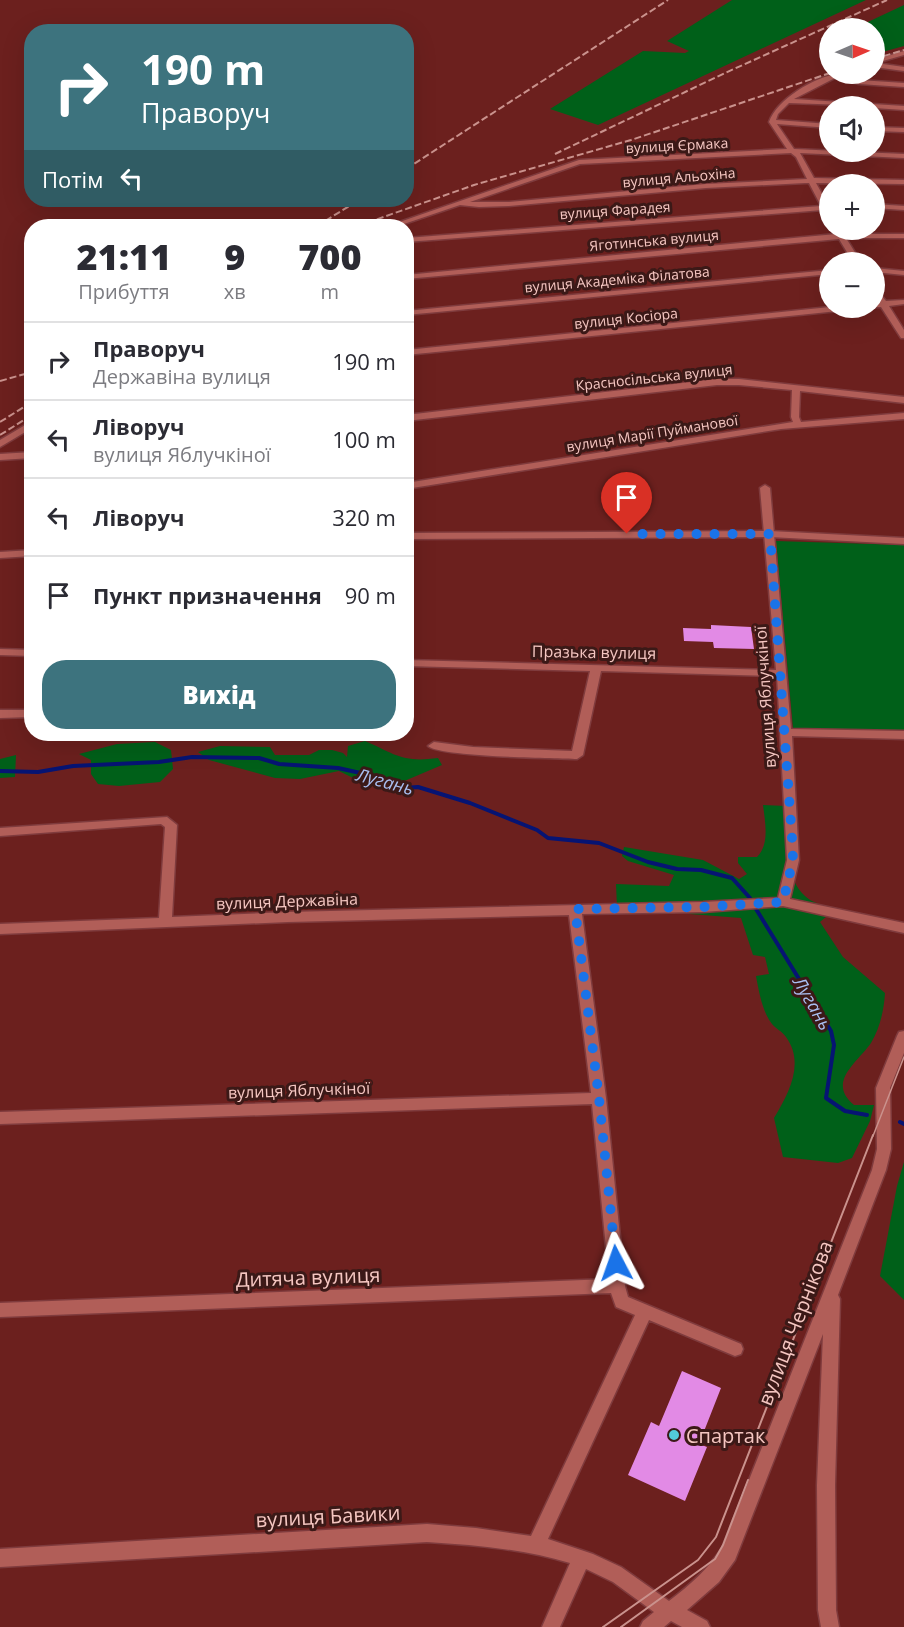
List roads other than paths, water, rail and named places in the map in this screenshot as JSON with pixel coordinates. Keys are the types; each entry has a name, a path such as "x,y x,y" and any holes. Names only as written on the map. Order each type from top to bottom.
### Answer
{"street":[{"path":"885,60 904,53"},
{"path":"885,66 904,69"},
{"path":"819,84 787,101 772,116 772,122 792,151 799,156 819,193"},
{"path":"885,84 904,85"},
{"path":"787,101 904,108"},
{"path":"772,122 819,125"},
{"path":"885,129 904,130"},
{"name":"вулиця Єрмака","path":"458,202 579,162 792,151 904,156"},
{"name":"вулиця Альохіна","path":"458,202 479,205 509,204 812,180 904,182"},
{"path":"411,219 458,202"},
{"path":"885,207 904,208"},
{"name":"вулиця Фарадея","path":"414,239 819,208"},
{"name":"Яготинська вулиця","path":"414,277 819,235"},
{"name":"Яготинська вулиця","path":"885,235 904,236"},
{"path":"885,271 904,273"},
{"name":"вулиця Академіка Філатова","path":"414,312 819,273"},
{"path":"904,302 885,304 904,336"},
{"name":"вулиця Косіора","path":"414,351 819,311"},
{"name":"Красносільська вулиця","path":"414,417 717,382 856,393 904,400"},
{"path":"796,389 795,417 798,424"},
{"name":"вулиця Марії Пуйманової","path":"414,485 798,424 904,416"},
{"path":"0,444 24,429"},
{"path":"0,458 24,455"},
{"name":"вулиця Яблучкіної","path":"765,488 782,673 793,860 783,902"},
{"path":"414,536 770,534 904,541"},
{"path":"0,555 24,554"},
{"path":"0,652 24,653"},
{"name":"Празька вулиця","path":"414,663 782,673"},
{"path":"434,746 473,751 577,755 596,668"},
{"path":"0,714 24,713"},
{"path":"786,732 904,735"},
{"path":"0,832 163,820 171,825 165,923"},
{"name":"вулиця Державіна","path":"0,929 288,917 703,907 783,902 904,928"},
{"path":"575,909 599,1098 617,1286 622,1302 735,1349"},
{"name":"вулиця Чернікова","path":"648,1627 707,1582 729,1554 879,1170 884,1149 884,1088 904,1036"},
{"name":"вулиця Яблучкіної","path":"0,1118 599,1098"},
{"name":"Дитяча вулиця","path":"0,1310 617,1286"},
{"path":"830,1627 827,1610 826,1485 833,1288"},
{"path":"537,1543 645,1311"},
{"name":"вулиця Бавики","path":"0,1558 427,1533 491,1537 537,1543 618,1574 645,1596 701,1627"},
{"path":"551,1627 581,1560"}],"waterway":[{"name":"Лугань","path":"0,771 38,772 73,766 159,762 192,757 259,758 279,764 338,768 374,776 403,788 418,787 470,803 537,830 548,838 599,843 648,862 677,869 701,870 732,878 750,898"},
{"name":"Лугань","path":"756,909 831,1031 834,1045 826,1098 845,1111 867,1115"},
{"name":"Лугань","path":"900,1122 904,1124"}],"tram line":[{"path":"873,1136 904,1057"},
{"path":"603,1627 698,1560 716,1537 873,1135"},
{"path":"621,1627 715,1559 723,1545 748,1480"}],"railway":[{"path":"414,164 668,0"},
{"path":"555,154 725,73 887,0"},
{"path":"885,56 904,50"},
{"path":"414,206 474,185 631,140 819,77"},
{"path":"328,219 348,207"},
{"path":"378,219 412,207"},
{"path":"0,381 24,374"},
{"path":"0,422 24,407"},
{"path":"0,435 24,420"}],"place":[{"name":"Спартак","path":"674,1435"}]}
